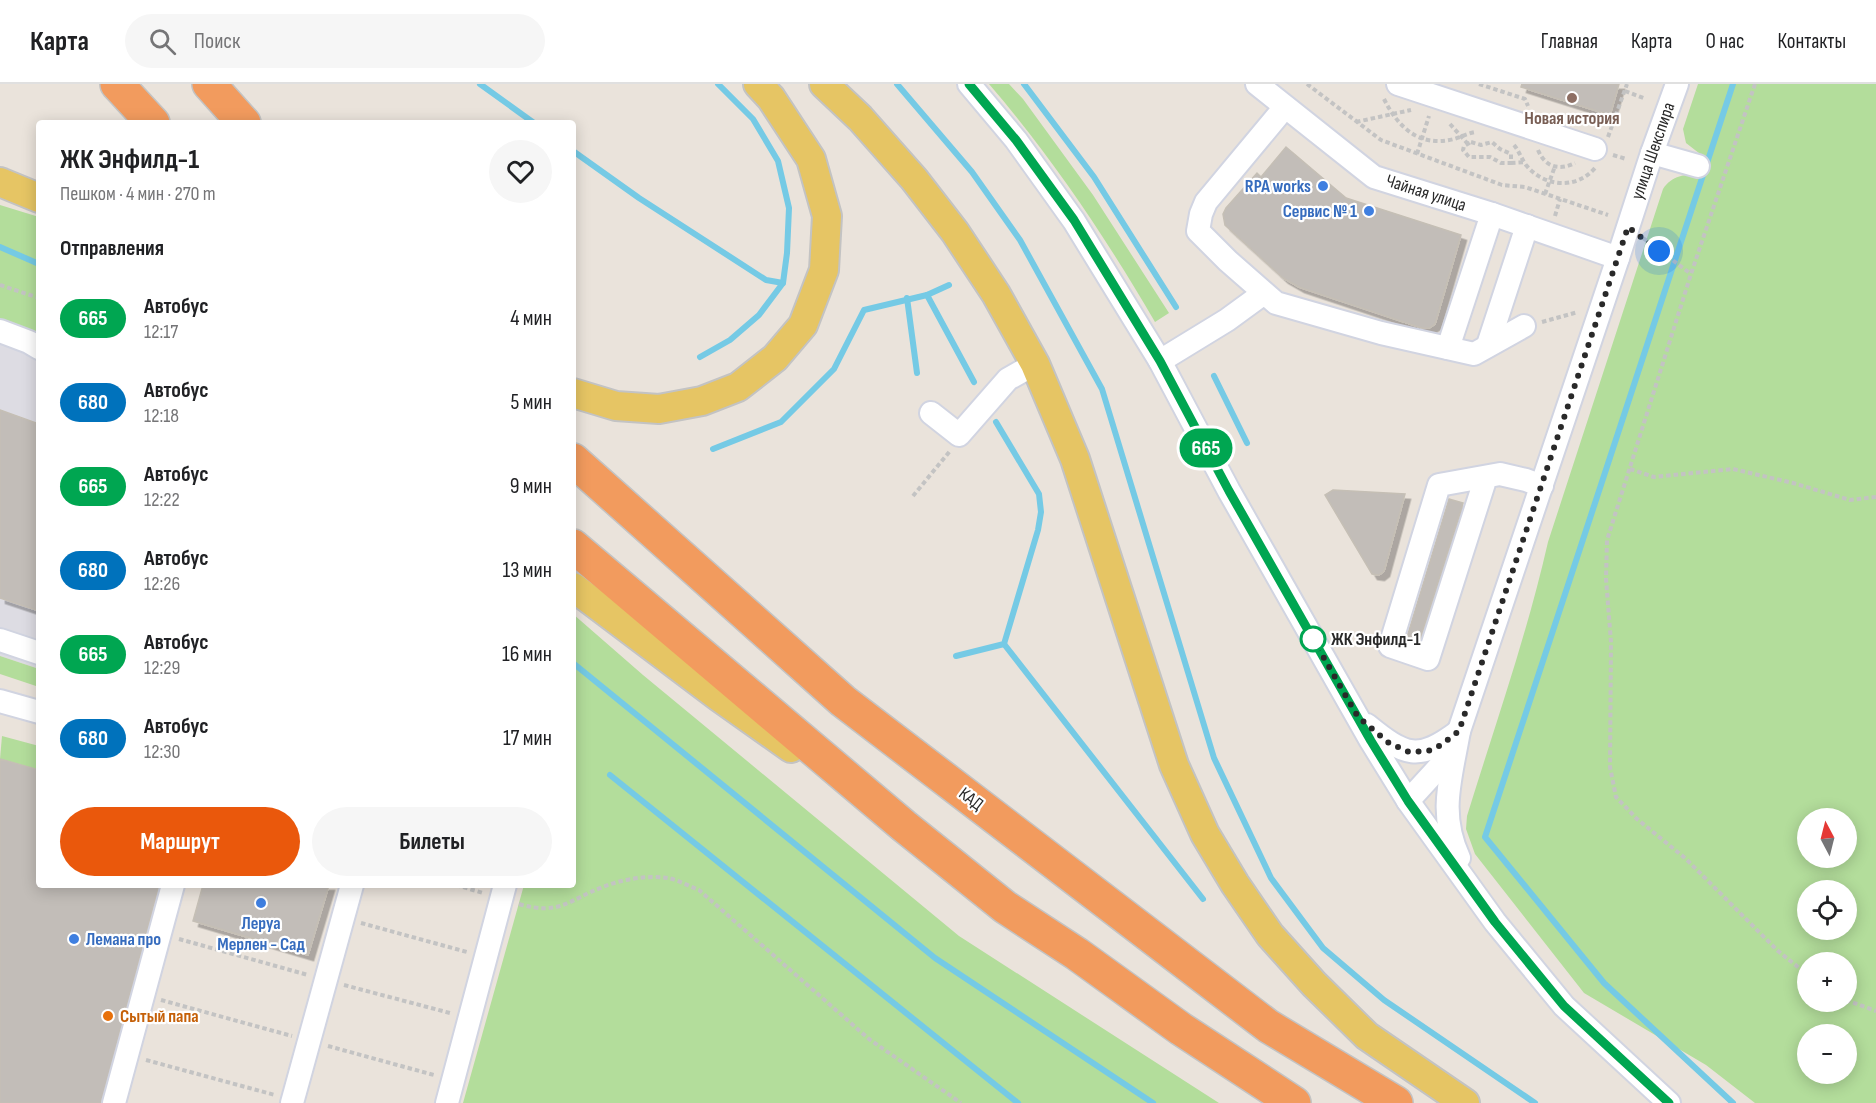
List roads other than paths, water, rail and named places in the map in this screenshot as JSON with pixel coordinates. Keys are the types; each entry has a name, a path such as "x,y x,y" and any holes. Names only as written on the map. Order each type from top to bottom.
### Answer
{"highway":[{"path":"117,84 150,120"},
{"path":"209,84 241,120"},
{"name":"КАД","path":"576,463 843,701 1268,1026 1396,1103"},
{"path":"576,549 904,826 1005,907 1077,954 1181,1029 1294,1103"}],"main road":[{"path":"576,394 616,406 659,409 702,400 738,387 776,358 803,325 824,270 826,216 811,159 771,98 759,84"},
{"path":"824,84 860,118 914,179 955,232 996,294 1035,364 1075,459 1163,734 1205,834 1270,935 1314,984 1367,1036 1465,1103"},
{"path":"0,182 36,197"},
{"path":"576,589 719,697 904,826"}],"street":[{"path":"969,84 1016,140 1074,220 1160,361 1229,491 1408,801 1495,922 1564,1006 1669,1103"},
{"name":"Чайная улица","path":"1257,84 1374,177 1492,214 1618,258"},
{"name":"улица Шекспира","path":"1459,731 1677,84"},
{"path":"1391,91 1600,151"},
{"path":"1285,107 1206,202 1201,214 1198,231 1228,261 1276,303 1381,333 1474,354 1524,326"},
{"path":"1652,153 1698,166"},
{"path":"1449,348 1492,214"},
{"path":"1488,345 1527,226"},
{"path":"1160,361 1227,320 1264,293"},
{"path":"0,331 36,346"},
{"path":"932,413 960,435 1008,379 1035,364"},
{"path":"1486,477 1428,659 1390,646 1439,485 1500,474 1542,486"},
{"path":"0,640 36,652"},
{"path":"0,701 36,711"},
{"path":"1358,717 1389,743 1409,752 1428,751 1441,745 1459,731"},
{"path":"1408,801 1440,766 1459,731"},
{"path":"1459,731 1446,805 1448,830 1454,849 1477,898"},
{"path":"114,1103 172,888"},
{"path":"293,1101 351,888"},
{"path":"447,1103 503,892"}],"waterway":[{"path":"480,84 530,120"},
{"path":"700,357 730,340 759,315 783,283 787,253 789,208 778,161 753,119 718,84"},
{"path":"897,84 972,172 1020,240 1102,389 1214,758 1271,878 1323,948 1384,1000 1535,1103"},
{"path":"1024,84 1094,177 1176,307"},
{"path":"1733,84 1485,837 1604,983 1733,1103"},
{"path":"576,153 639,198 766,280 783,283"},
{"path":"0,247 36,263"},
{"path":"713,449 781,422 834,369 864,310 927,295 949,285"},
{"path":"927,295 974,382"},
{"path":"907,298 917,373"},
{"path":"1214,376 1247,443"},
{"path":"956,656 1004,644 1038,530 1041,512 1039,494 996,422"},
{"path":"1004,644 1203,899"},
{"path":"576,665 935,958 1153,1103"},
{"path":"610,775 1018,1103"}],"place":[{"name":"Новая история","path":"1572,98"},
{"name":"RPA works","path":"1323,186"},
{"name":"Сервис № 1","path":"1369,211"},
{"name":"ЖК Энфилд-1","path":"1313,639"},
{"name":"Леруа Мерлен - Сад","path":"261,903"},
{"name":"Лемана про","path":"74,939"},
{"name":"Сытый папа","path":"108,1016"}]}
